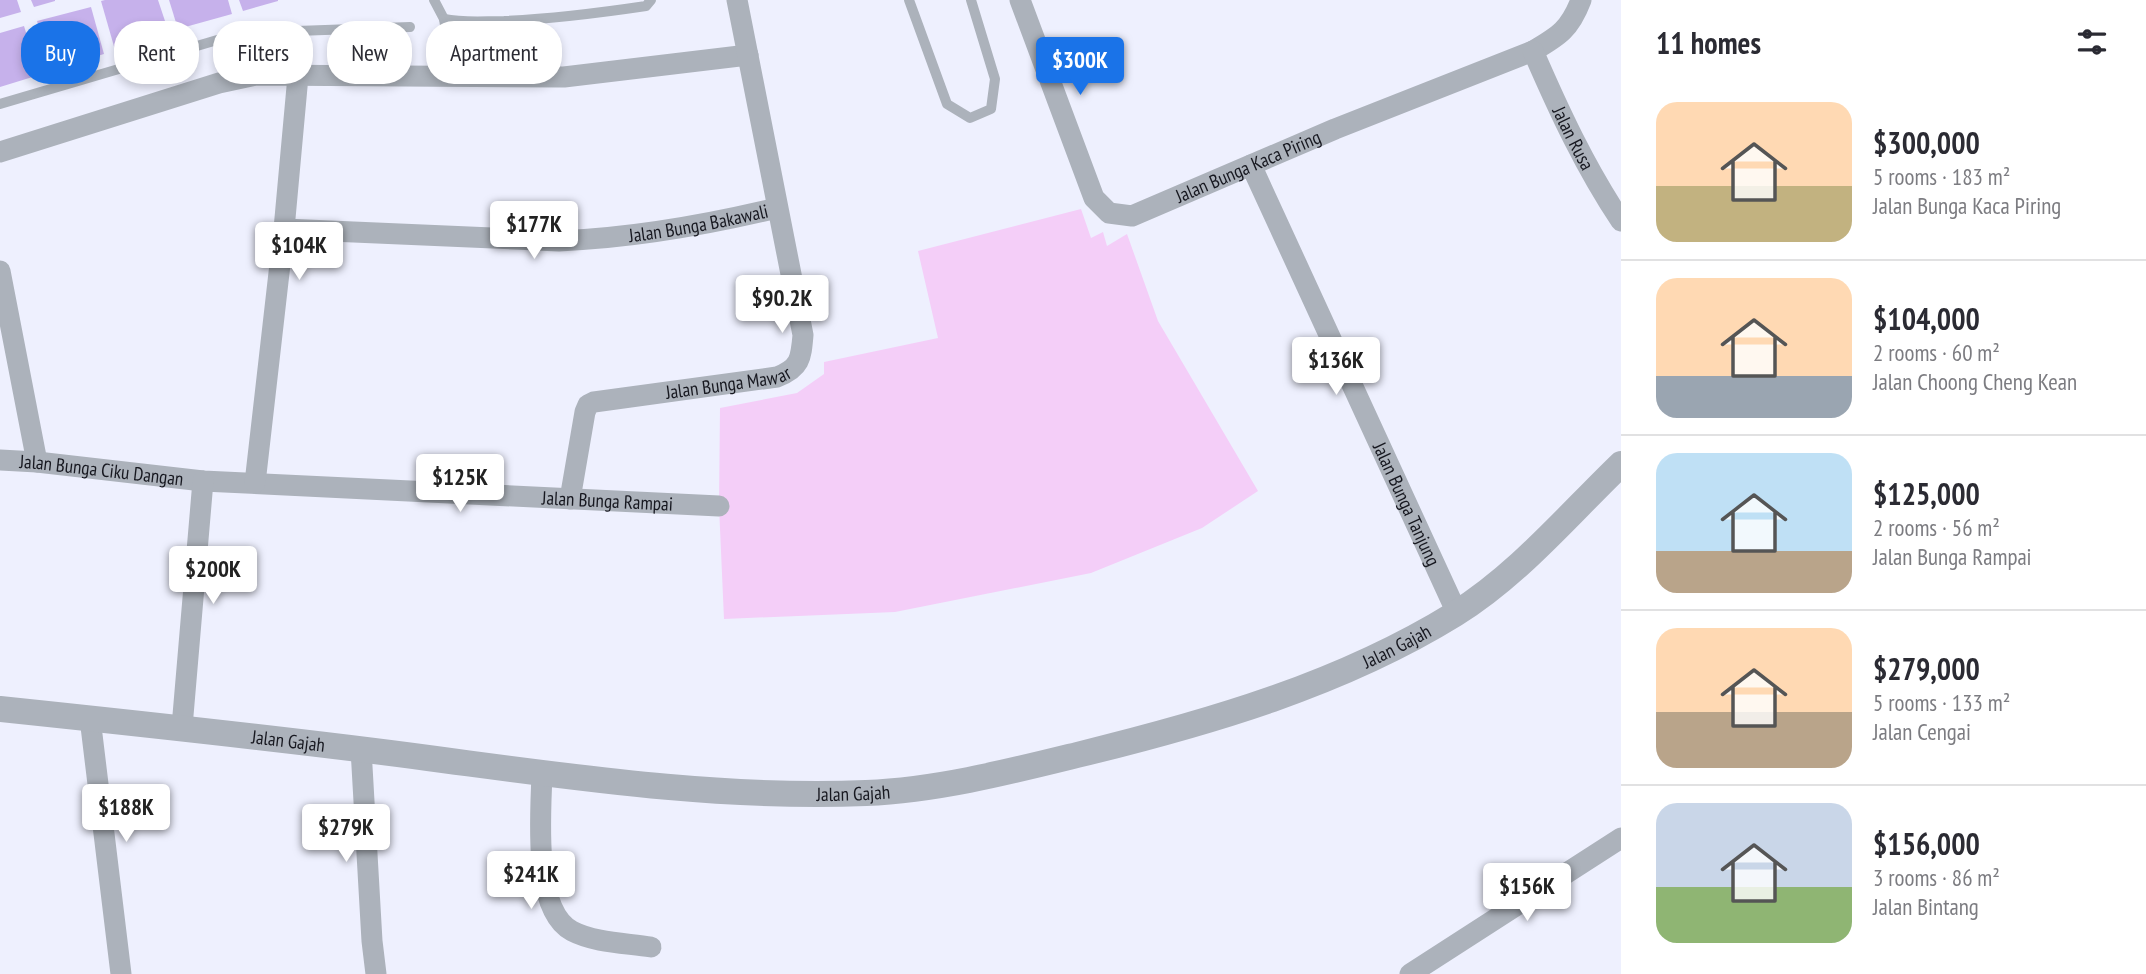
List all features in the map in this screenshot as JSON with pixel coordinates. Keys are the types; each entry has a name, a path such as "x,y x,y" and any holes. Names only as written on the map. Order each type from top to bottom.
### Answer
{"street":[{"name":"Jalan Bunga Mawar","path":"570,499 585,412 588,405 594,401 777,377 791,372 799,363 803,335 737,0"},
{"name":"Jalan Bunga Kaca Piring","path":"1020,0 1094,198 1109,214 1132,216 1335,129 1533,51 1562,34 1581,0"},
{"name":"Jalan Rusa","path":"1533,51 1567,130 1621,221"},
{"path":"562,77 748,55"},
{"path":"313,76 426,76"},
{"path":"0,152 217,84"},
{"path":"256,483 297,84"},
{"name":"Jalan Bunga Tanjung","path":"1251,165 1457,613"},
{"name":"Jalan Bunga Bakawali","path":"284,229 559,241 593,240 735,218 777,208"},
{"path":"0,271 37,461"},
{"name":"Jalan Bunga Ciku Dangan","path":"0,460 37,461 203,481"},
{"name":"Jalan Gajah","path":"0,709 182,727 542,773 736,793 870,793 960,781 1151,737 1277,698 1357,664 1457,613 1492,588 1617,476"},
{"path":"182,727 203,481"},
{"name":"Jalan Bunga Rampai","path":"203,481 719,506"},
{"path":"90,718 121,974"},
{"path":"361,749 376,974"},
{"path":"542,773 541,863 546,892 557,918 570,930 593,939 651,947"},
{"path":"1410,974 1621,838"}],"lane":[{"path":"434,0 444,19 459,22 580,15 646,6 651,0"},
{"path":"909,0 947,104 970,118 991,109 995,79 971,0"},
{"path":"0,104 241,33 327,29"}],"shaded area":[{"path":"1081,209 1091,238 1103,232 1107,246 1127,234 1158,321 1258,491 1202,528 1091,573 895,612 724,619 719,506 720,408 797,393 824,374 824,362 938,338 918,251"}],"building":[{"path":"0,0 17,0 21,12 0,18"},
{"path":"31,0 55,0 55,1 34,7"},
{"path":"158,0 165,21 114,21 114,46 101,1"},
{"path":"169,0 228,0 232,14 199,23 199,21 176,21"},
{"path":"239,0 278,0 278,1 243,11"},
{"path":"91,7 95,21 37,21"},
{"path":"21,27 21,81 0,87 0,33"},
{"path":"100,40 104,54 100,55"}]}
